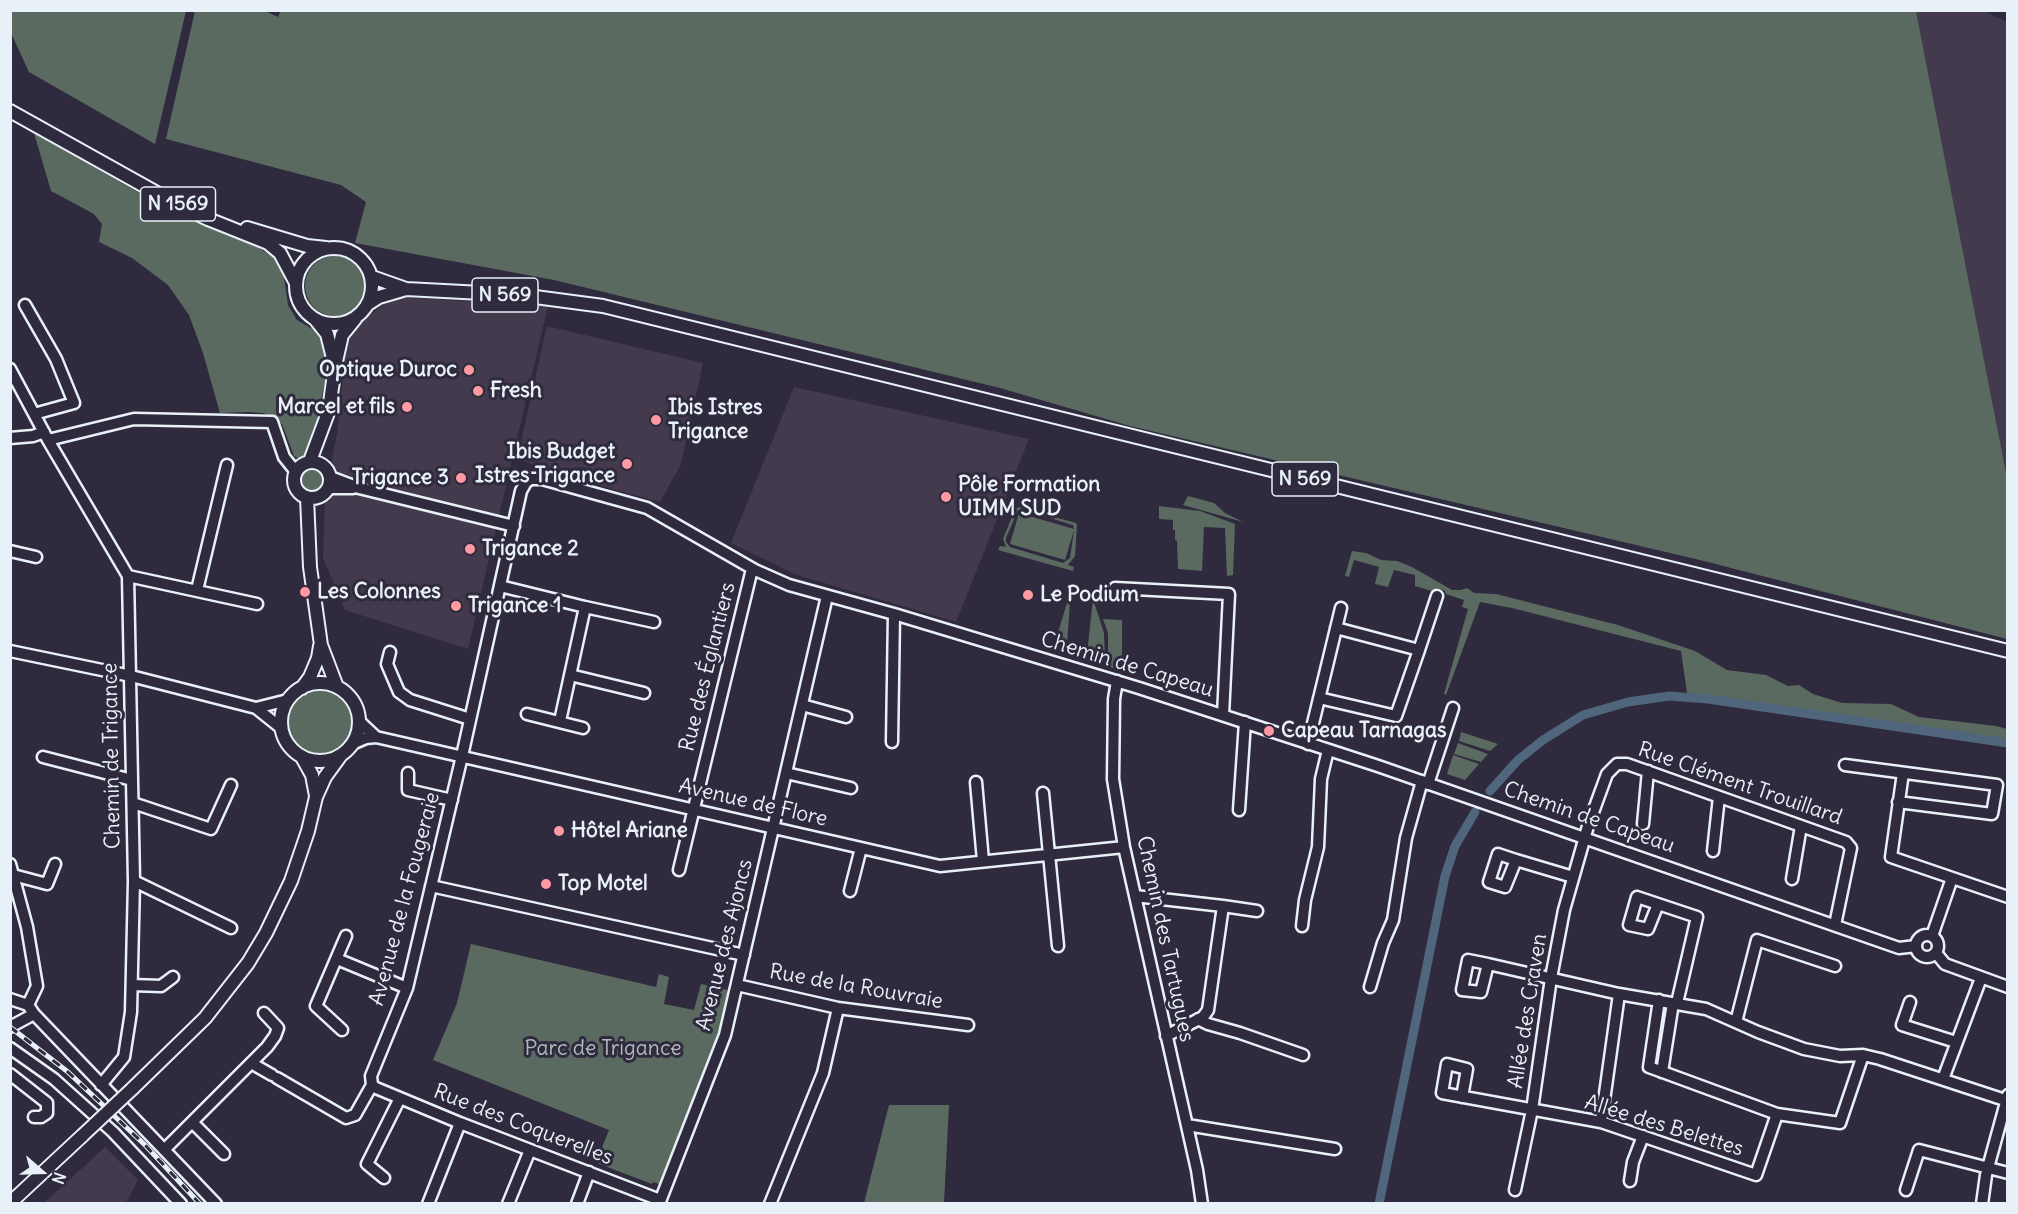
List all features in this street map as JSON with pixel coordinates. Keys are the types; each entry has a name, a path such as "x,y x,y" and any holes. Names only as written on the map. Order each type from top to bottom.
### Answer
{"main road":[{"name":"N 1569","path":"10,111 208,219 222,224"},
{"path":"222,224 252,228 307,246 339,247 350,250 368,266 372,277 372,296 368,304"},
{"path":"222,224 268,243 280,252 296,283 300,303 327,334 335,366"},
{"path":"296,283 305,260 315,252 326,248"},
{"name":"N 569","path":"372,277 406,289 519,296 603,306 2007,651"},
{"name":"N 569","path":"355,318 368,304 379,297 406,289"},
{"path":"314,318 334,324 355,318"},
{"path":"310,461 329,410 342,335 355,318"},
{"path":"322,430 322,485 308,529 310,567 321,645 337,687"},
{"path":"316,462 322,485 297,490 294,484 296,472 304,463 316,462"},
{"path":"316,797 312,775 302,757 285,739 281,728 283,709 288,700 302,688 310,677 321,645"},
{"path":"10,1203 205,1018 248,963 266,933 291,881 306,839 316,797 325,777 352,744 358,727 359,718 352,700 337,687 313,684 302,688"},
{"path":"302,757 322,761 341,755"}],"street":[{"path":"25,305 56,359 74,403 34,414"},
{"name":"Chemin de Trigance","path":"10,369 46,436 128,576 134,881 132,1012 124,1057 101,1085"},
{"path":"10,438 46,436 134,419 272,422 284,457 296,472"},
{"path":"197,590 227,465"},
{"name":"Chemin de Capeau","path":"514,526 521,491 531,478 647,508 752,569 789,585 894,614 1245,722 1425,782 1899,948 1916,946"},
{"path":"322,485 359,488 514,526"},
{"name":"Avenue de la Fougeraie","path":"251,1063 349,1118 355,1115 372,1084 371,1076 406,988 452,800 514,526"},
{"path":"10,551 36,557"},
{"name":"Rue des Églantiers","path":"679,870 752,569"},
{"path":"128,576 257,604"},
{"path":"500,586 654,622"},
{"path":"1115,588 1229,594 1223,715"},
{"name":"Avenue des Ajoncs","path":"659,1202 725,1035 827,596"},
{"path":"1319,698 1396,716 1437,596"},
{"path":"560,721 585,607"},
{"path":"1308,744 1341,608"},
{"path":"892,742 894,614"},
{"path":"1336,628 1419,650"},
{"path":"10,651 131,676 256,708 281,728"},
{"path":"390,652 387,663 399,692 410,700 470,719"},
{"path":"570,675 644,693"},
{"name":"Chemin des Tartugues","path":"1117,681 1114,699 1113,779 1124,847 1197,1170 1202,1203"},
{"path":"256,708 288,700"},
{"path":"802,705 846,717"},
{"path":"1370,987 1383,943 1393,921 1406,837 1453,708"},
{"path":"527,714 583,728"},
{"path":"359,718 376,736"},
{"path":"1239,810 1245,722"},
{"path":"352,744 376,736"},
{"name":"Avenue de Flore","path":"376,736 940,866 1124,847"},
{"path":"1302,926 1305,900 1318,847 1321,779 1328,750"},
{"path":"43,757 132,780"},
{"name":"Rue Clément Trouillard","path":"1585,838 1608,774 1617,764 1627,764 1648,771 1846,842 1851,848 1835,925"},
{"path":"1845,765 1997,785 1992,814 1898,802"},
{"path":"1643,824 1648,771"},
{"path":"408,773 408,790 452,800"},
{"path":"786,773 851,788"},
{"path":"1903,773 1891,857 2007,897"},
{"path":"976,782 983,861"},
{"path":"133,803 212,829 231,785"},
{"path":"1043,793 1058,946"},
{"path":"1713,851 1719,797"},
{"path":"1792,879 1801,826"},
{"name":"Allée des Craven","path":"1515,1190 1532,1110 1551,978 1573,877 1585,838"},
{"path":"850,891 861,848"},
{"path":"1516,860 1573,877"},
{"path":"12,869 47,884 55,864"},
{"path":"10,1027 31,1010 38,986 27,927 12,869"},
{"path":"1932,936 1952,878"},
{"path":"134,881 231,928"},
{"path":"431,886 744,955"},
{"path":"1135,896 1257,911"},
{"path":"1658,904 1696,917 1675,1003 1662,1072"},
{"path":"1166,1036 1198,1019 1208,1010 1223,906"},
{"path":"1926,935 1932,936 1938,944 1936,953 1930,957 1923,957 1918,953 1916,946 1920,938 1926,935"},
{"path":"342,1030 316,1006 346,936"},
{"path":"1736,1022 1757,940 1834,966"},
{"path":"1936,953 1945,964 2007,987"},
{"path":"337,959 406,988"},
{"path":"1488,964 1619,994 1706,1009 1804,1049 1840,1056 1863,1055 2007,1098 1988,1168 1982,1203"},
{"path":"132,985 160,986 172,977"},
{"path":"1943,1079 1981,978"},
{"name":"Rue de la Rouvraie","path":"737,985 838,1008 968,1025"},
{"path":"1601,1122 1619,994"},
{"path":"10,999 31,1010 216,1203"},
{"path":"1659,1000 1649,1067 1777,1113 1840,1123 1863,1055"},
{"path":"1910,1002 1902,1025 1956,1042"},
{"path":"770,1203 823,1072 838,1008"},
{"path":"165,1149 267,1047 278,1028 264,1013"},
{"path":"1198,1019 1303,1055"},
{"path":"10,1048 54,1079 113,1132 181,1203"},
{"path":"10,1074 47,1103 47,1113 41,1118 34,1117"},
{"name":"Rue des Coquerelles","path":"372,1084 376,1088 460,1123 659,1202"},
{"name":"Allée des Belettes","path":"1462,1096 1601,1122 1756,1175 1777,1113"},
{"path":"384,1178 367,1164 400,1098"},
{"path":"192,1122 224,1154"},
{"path":"428,1203 460,1123"},
{"path":"1187,1125 1335,1149"},
{"path":"1630,1180 1643,1136"},
{"path":"508,1203 530,1150"},
{"path":"1906,1190 1919,1150 2007,1173"},
{"path":"577,1203 589,1173"}],"shaded area":[{"path":"1916,11 1984,11 2007,22 2007,478"},
{"path":"401,297 548,306 468,649 345,610 323,558 325,498 337,434 345,357 352,332 380,307"},
{"path":"547,326 703,363 681,464 660,502 575,479 517,459"},
{"path":"794,387 1029,439 956,622 797,575 731,543"},
{"path":"105,1147 138,1180 126,1203 44,1203"}],"green space":[{"path":"11,10 186,11 155,144 29,72 11,33"},
{"path":"281,10 1916,11 2007,478 2007,639 1704,561 1130,426 1000,388 554,280 355,243 366,202 341,185 166,139 195,11 265,11 278,17"},
{"path":"34,133 155,202 197,222 244,239 272,256 283,270 288,305 297,320 314,330 322,341 326,358 325,381 307,457 299,459 294,456 282,424 274,417 263,413 220,413 203,353 189,315 168,285 132,258 99,242 102,224 94,214 51,191"},
{"path":"329,256 341,256 352,261 360,269 365,286 363,298 352,311 341,316 329,316 318,311 310,303 305,292 305,280 310,269 318,261"},
{"path":"312,470 319,473 322,480 319,487 312,490 305,487 302,480 305,473"},
{"path":"1188,496 1214,503 1225,513 1243,522 1183,505"},
{"path":"1159,506 1200,511 1235,524 1233,575 1227,576 1225,528 1204,527 1202,571 1178,569 1177,541 1175,530 1173,530 1173,520 1159,519"},
{"path":"1019,507 1076,523 1075,556 1068,565 1074,567 1073,571 998,550 1000,546 1006,547 1003,539 1015,509","holes":["1018,510 1025,510 1073,525 1074,529 1019,513 1010,544 1065,560 1074,530 1070,558 1063,563 1010,547 1006,538"]},
{"path":"1352,551 1366,553 1381,560 1397,561 1452,590 1467,588 1474,593 1496,594 1618,625 1695,651 1727,670 1766,675 1788,686 1799,685 1813,694 1842,703 1891,704 1919,717 1996,726 2007,729 2007,739 1687,693 1681,651 1480,602 1446,695 1444,694 1468,609 1462,607 1464,600 1446,594 1438,588 1432,591 1415,586 1415,575 1394,570 1388,587 1375,584 1379,567 1354,560 1349,577 1345,576"},
{"path":"1071,589 1067,644 1074,643 1073,649 1055,643"},
{"path":"1093,599 1104,633 1105,660 1087,654"},
{"path":"1103,619 1122,620 1122,662 1126,663 1126,673 1108,666 1108,633"},
{"path":"320,691 333,694 343,701 350,711 353,724 350,737 343,747 333,754 320,757 307,754 297,747 290,737 287,724 290,711 297,701 307,694"},
{"path":"1461,732 1498,744 1490,751 1459,741"},
{"path":"1458,743 1488,754 1481,762 1454,754"},
{"path":"1453,755 1479,764 1465,780 1447,774"},
{"name":"Parc de Trigance","path":"471,944 656,987 659,974 669,977 664,1004 694,1010 701,984 728,990 720,1030 659,1184 653,1182 652,1184 599,1164 597,1160 609,1130 433,1060 457,1003"},
{"path":"889,1105 949,1105 944,1203 864,1203"}],"waterway":[{"path":"1490,791 1518,760 1543,740 1583,715 1628,702 1669,696 1708,699 2008,743"},
{"path":"1379,1204 1445,876 1455,846 1475,812"}],"railway":[{"path":"10,1027 68,1072 146,1146 200,1204"}],"place":[{"name":"Optique Duroc","path":"469,370"},
{"name":"Fresh","path":"478,391"},
{"name":"Marcel et fils","path":"407,407"},
{"name":"Ibis Istres Trigance","path":"656,420"},
{"name":"Ibis Budget Istres Trigance","path":"627,464"},
{"name":"Trigance 3","path":"461,478"},
{"name":"Pôle Formation UIMM SUD","path":"946,497"},
{"name":"Trigance 2","path":"470,549"},
{"name":"Les Colonnes","path":"305,592"},
{"name":"Le Podium","path":"1028,595"},
{"name":"Trigance 1","path":"456,606"},
{"name":"Capeau Tarnagas","path":"1269,731"},
{"name":"Hôtel Ariane","path":"559,831"},
{"name":"Top Motel","path":"546,884"}]}
